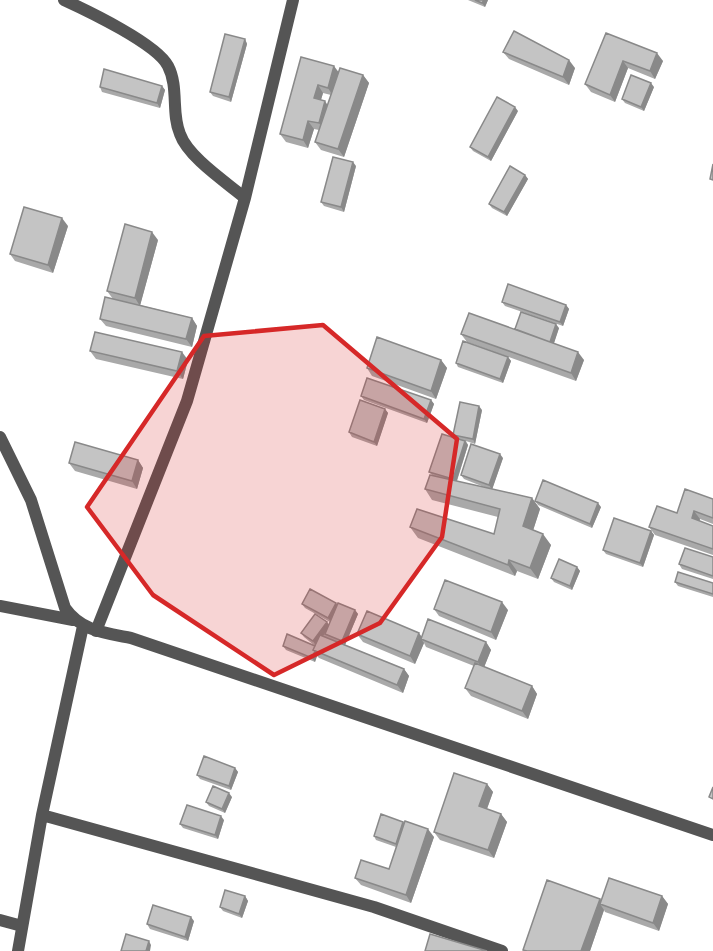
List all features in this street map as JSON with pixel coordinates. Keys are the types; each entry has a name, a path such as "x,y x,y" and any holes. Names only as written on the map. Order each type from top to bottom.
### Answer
{"street":[{"path":"64,0 95,15 158,53 168,65 174,86 179,133 189,149 245,198"},
{"path":"96,631 187,401 245,198 275,82 293,0"},
{"path":"0,437 32,500 65,608 78,623"},
{"path":"0,606 78,623 96,631 142,641 713,835"},
{"path":"18,951 78,623"},
{"path":"42,814 374,907 502,951"},
{"path":"0,920 22,926"}],"highlighted area":[{"path":"323,325 457,439 442,537 380,623 274,675 153,595 87,507 204,336"}],"building":[{"path":"514,31 569,60 563,77 503,52"},
{"path":"606,33 657,53 650,71 623,61 610,95 585,84"},
{"path":"225,34 245,39 229,97 210,92"},
{"path":"301,57 334,66 328,88 318,85 314,98 325,101 319,123 308,121 303,140 280,134"},
{"path":"340,68 363,75 338,149 315,142"},
{"path":"104,69 162,86 157,103 100,87"},
{"path":"631,75 651,83 641,107 622,99"},
{"path":"497,97 515,107 488,157 470,147"},
{"path":"333,157 353,162 341,207 321,202"},
{"path":"713,164 713,180 710,179"},
{"path":"510,166 525,175 504,212 489,204"},
{"path":"24,207 62,218 48,265 10,254"},
{"path":"125,224 152,232 135,298 107,291"},
{"path":"508,284 566,305 560,322 502,302"},
{"path":"105,297 192,318 186,339 100,319"},
{"path":"521,312 556,324 550,342 515,329"},
{"path":"469,313 578,352 571,373 461,334"},
{"path":"95,332 182,352 177,371 90,351"},
{"path":"377,337 441,360 431,391 367,368"},
{"path":"463,341 508,357 500,379 456,363"},
{"path":"367,378 431,400 424,419 361,396"},
{"path":"360,400 385,409 374,442 349,432"},
{"path":"460,402 479,406 473,439 453,435"},
{"path":"442,434 465,441 453,479 429,472"},
{"path":"75,442 138,460 132,481 69,463"},
{"path":"471,444 500,454 489,485 461,475"},
{"path":"430,475 532,498 523,526 543,534 530,568 509,560 508,565 410,527 417,509 494,534 500,509 425,489"},
{"path":"543,480 598,503 590,524 535,501"},
{"path":"685,489 713,499 713,518 694,511 692,518 713,526 713,549 649,527 657,506 677,513"},
{"path":"614,518 651,531 640,563 603,550"},
{"path":"685,548 713,557 713,576 679,564"},
{"path":"559,559 577,567 570,586 551,578"},
{"path":"678,572 713,583 713,594 675,582"},
{"path":"445,580 502,602 491,632 434,609"},
{"path":"310,589 336,603 328,618 302,604"},
{"path":"338,603 355,610 342,641 325,634"},
{"path":"367,611 419,633 410,656 357,634"},
{"path":"315,614 327,622 313,641 301,633"},
{"path":"428,619 486,642 478,662 421,639"},
{"path":"287,634 315,646 312,658 283,646"},
{"path":"320,635 404,669 397,685 313,650"},
{"path":"475,663 532,686 522,711 465,688"},
{"path":"204,756 235,768 229,786 197,775"},
{"path":"454,773 487,784 479,806 501,814 488,850 434,832"},
{"path":"213,786 229,793 222,809 206,802"},
{"path":"713,787 713,799 709,797"},
{"path":"187,805 221,816 215,835 180,824"},
{"path":"381,814 403,822 396,844 374,836"},
{"path":"405,821 428,829 406,895 355,878 361,860 389,869"},
{"path":"609,878 662,896 653,923 600,904"},
{"path":"547,880 600,899 581,951 523,950"},
{"path":"225,890 245,896 239,914 220,907"},
{"path":"153,905 191,917 185,937 147,924"},
{"path":"126,934 149,941 146,951 121,951"},
{"path":"430,934 487,951 425,951"}]}
